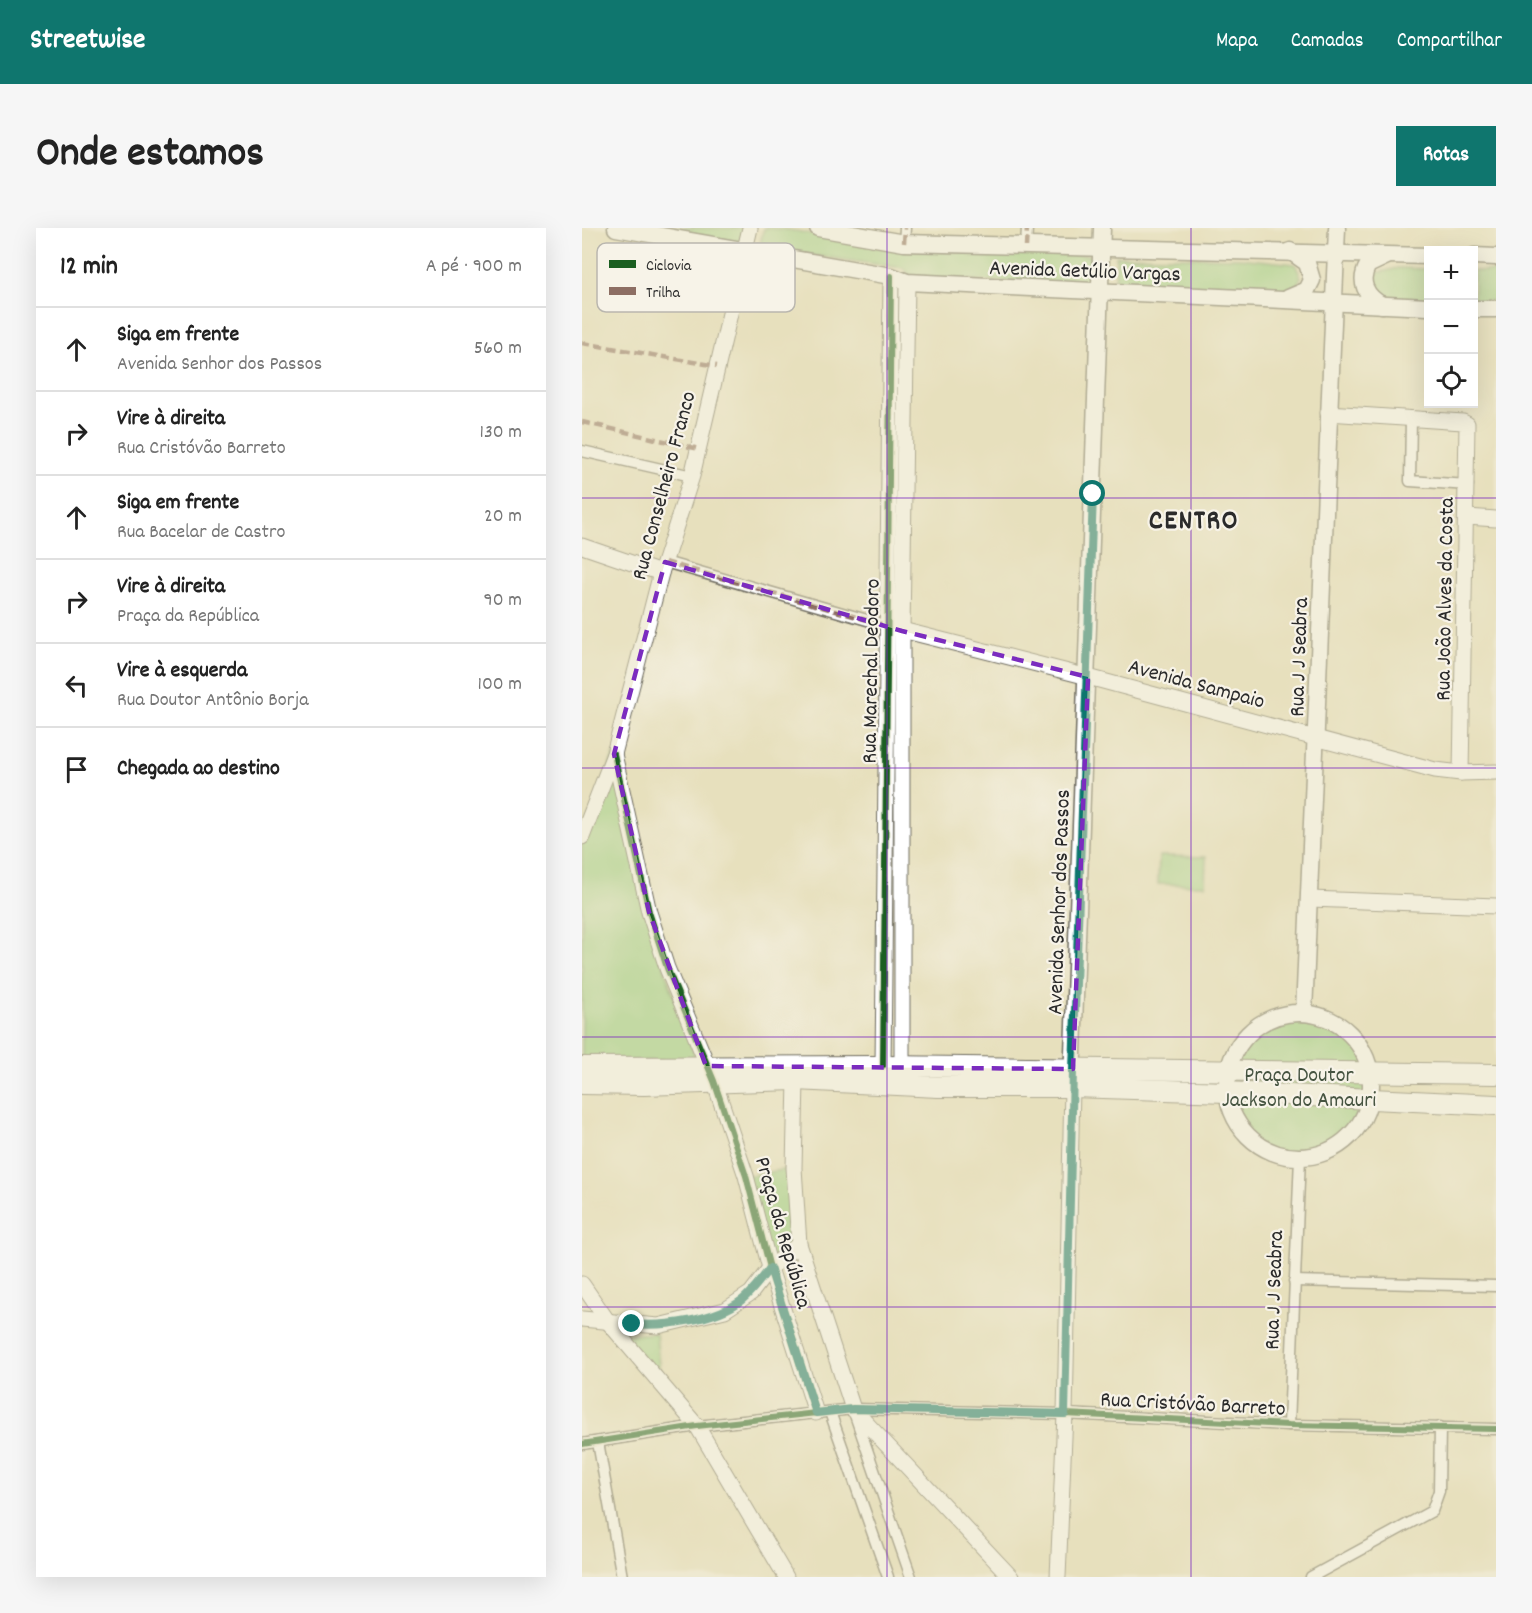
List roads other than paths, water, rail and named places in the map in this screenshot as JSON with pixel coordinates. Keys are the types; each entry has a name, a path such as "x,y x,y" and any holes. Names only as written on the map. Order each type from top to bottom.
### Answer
{"highway":[{"path":"582,1084 644,1085 710,1073 892,1066 963,1069 1227,1092 1370,1101 1496,1105"},
{"path":"582,1067 938,1087 1228,1070 1496,1074"},
{"path":"796,1080 824,1073 937,1075 963,1069"}],"main road":[{"name":"Avenida Getúlio Vargas","path":"616,228 695,243"},
{"name":"Avenida Getúlio Vargas","path":"818,228 1026,247 1335,252 1424,256"},
{"name":"Avenida Senhor dos Passos","path":"1072,1078 1088,676 1102,228"},
{"name":"Rua J J Seabra","path":"1304,1013 1337,228"},
{"path":"1284,300 1307,290 1312,280 1307,263 1290,251"},
{"path":"1382,305 1366,291 1363,279 1368,265 1388,255"},
{"path":"1478,256 1496,257"},
{"name":"Avenida Getúlio Vargas","path":"795,261 899,279 1099,292 1424,307"},
{"path":"1478,309 1496,309"},
{"path":"1304,1013 1322,1016 1338,1024 1362,1048 1371,1073 1370,1101 1362,1121 1341,1144 1323,1153 1300,1157 1283,1156 1254,1142 1234,1117 1227,1092 1228,1070 1233,1053 1252,1030 1276,1016 1304,1013"}],"street":[{"name":"Rua Conselheiro Franco","path":"746,243 750,228"},
{"path":"1026,247 1027,228"},
{"name":"Rua Marechal Deodoro","path":"892,1066 899,279"},
{"name":"Rua Conselheiro Franco","path":"582,837 614,754 663,567 692,476 729,312"},
{"path":"1328,413 1411,418 1410,482 1468,485"},
{"name":"Rua João Alves da Costa","path":"1411,418 1463,422 1468,426 1461,773"},
{"path":"582,451 692,476"},
{"path":"1467,517 1496,519"},
{"path":"582,546 895,629"},
{"name":"Avenida Sampaio","path":"895,629 1088,676 1403,762 1461,773 1496,772"},
{"name":"Praça da República","path":"614,754 649,912 667,968 710,1073 746,1176 770,1268 823,1412"},
{"path":"1310,899 1496,906"},
{"name":"Avenida Senhor dos Passos","path":"1058,1577 1065,1414 1072,1078"},
{"name":"Praça da República","path":"796,1080 794,1168 799,1244 853,1409"},
{"name":"Rua J J Seabra","path":"1289,1425 1300,1157"},
{"path":"582,1319 664,1326 725,1310 751,1293 770,1268 799,1244"},
{"path":"1294,1281 1496,1286"},
{"path":"582,1284 609,1323 668,1395 697,1426 786,1577"},
{"path":"853,1409 911,1577"},
{"path":"853,1409 1011,1577"},
{"name":"Rua Cristóvão Barreto","path":"582,1444 697,1426 853,1409 1065,1414 1289,1425 1496,1429"},
{"path":"823,1412 888,1577"},
{"path":"1311,1577 1432,1511 1439,1491 1440,1427"},
{"path":"598,1443 622,1577"}],"district":[{"name":"CENTRO","path":"1194,518"}],"park label":[{"name":"Praça Doutor Jackson do Amauri","path":"1299,1086"}]}
